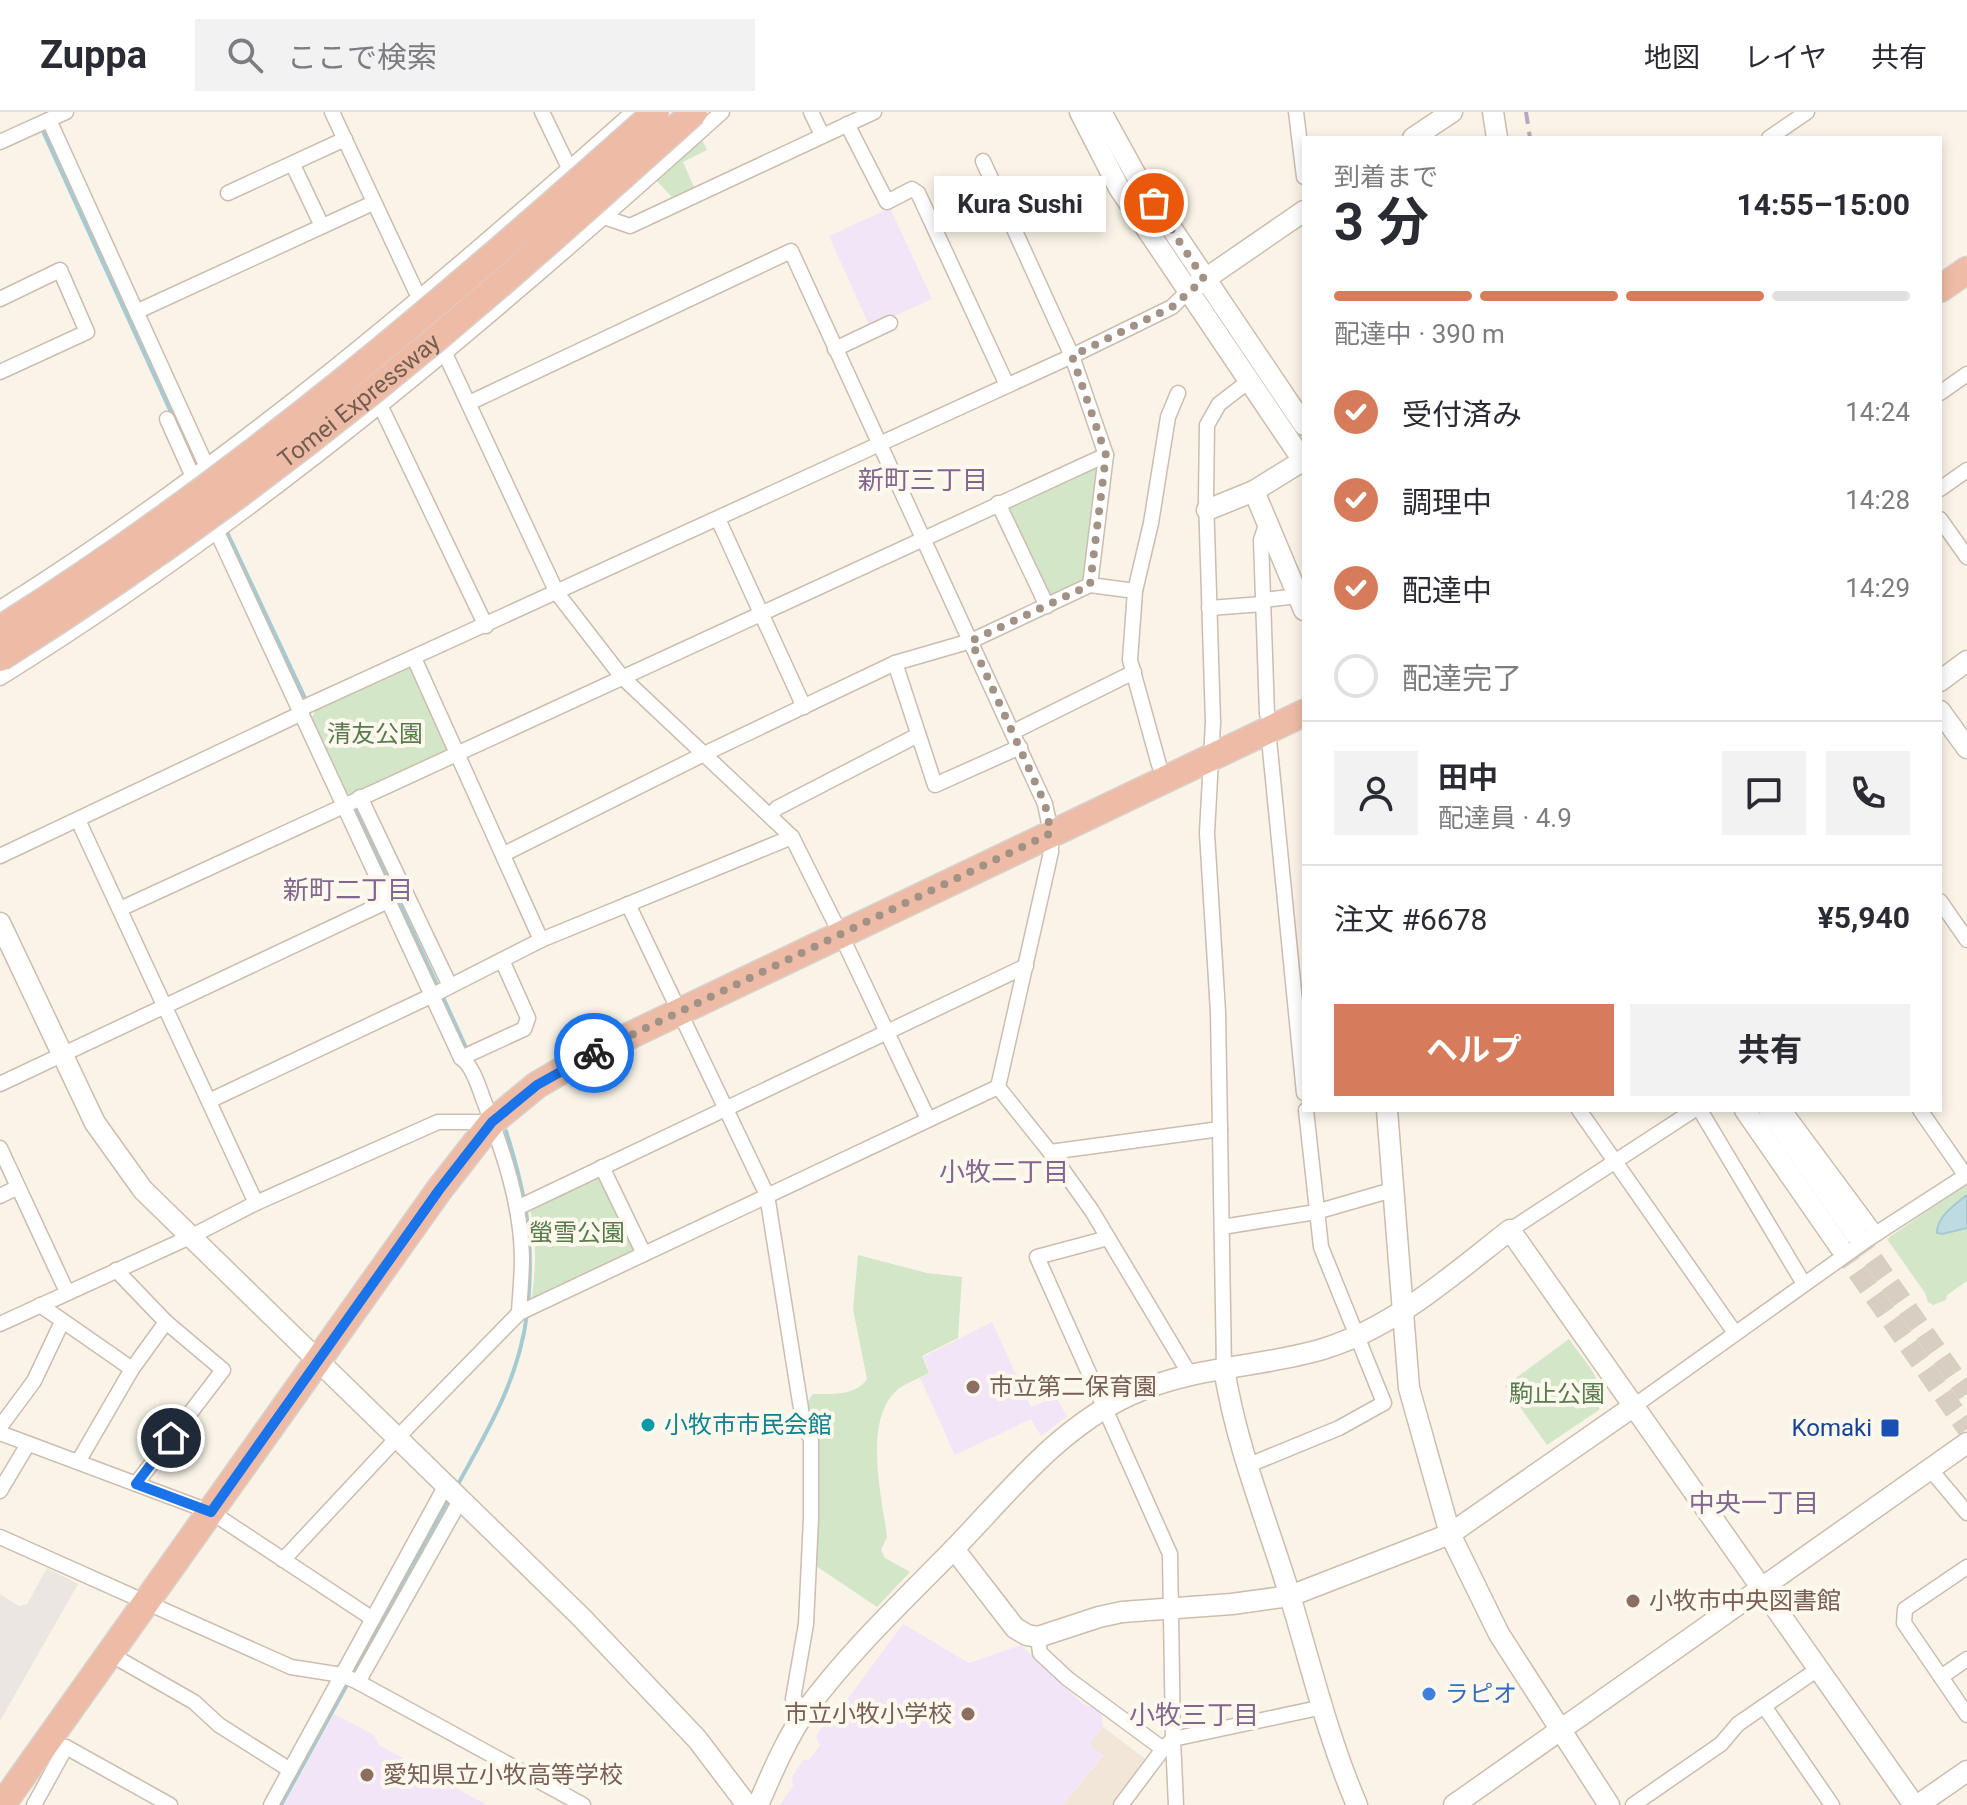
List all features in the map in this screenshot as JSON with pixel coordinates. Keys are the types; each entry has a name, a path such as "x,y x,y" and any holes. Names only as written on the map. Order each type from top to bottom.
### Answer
{"highway":[{"name":"Tomei Expressway","path":"0,629 133,541 326,396 496,255 656,112"},
{"name":"Tomei Expressway","path":"0,658 148,560 244,491 453,325 694,112"},
{"path":"1942,287 1966,269"},
{"path":"0,1781 140,1599 312,1354 439,1190 484,1118 530,1072 578,1044 677,1004 1268,722 1302,698"},
{"path":"1268,722 1302,714"},
{"path":"1049,825 1159,765 1211,748"},
{"path":"2,1805 110,1654 140,1599"}],"street":[{"path":"0,142 66,112"},
{"path":"332,112 557,593 622,677 792,837 928,1119"},
{"path":"542,112 568,170 604,217 630,226 874,112"},
{"path":"0,678 151,580 362,423 722,112"},
{"path":"811,112 822,135"},
{"path":"1080,112 1119,188 1302,422"},
{"path":"1101,112 1249,381 1302,458"},
{"path":"1296,112 1302,161"},
{"path":"1416,136 1452,112"},
{"path":"1493,112 1497,136"},
{"path":"1772,136 1807,112"},
{"path":"0,608 207,467 324,375 420,298 568,170 626,115"},
{"path":"42,123 138,311 207,467"},
{"path":"847,124 887,202 912,189 918,193 1007,385"},
{"path":"228,193 345,139"},
{"path":"983,161 1072,356 1106,455 1090,585"},
{"path":"293,165 322,226"},
{"path":"138,311 373,203"},
{"path":"0,856 414,658 1072,356 1172,307 1196,285 1302,212"},
{"path":"469,403 791,251 1045,804 1051,852 998,1087"},
{"path":"0,299 60,270 87,332 0,372"},
{"path":"835,349 890,323"},
{"path":"1942,392 1967,374"},
{"path":"324,375 362,423"},
{"path":"1249,381 1219,404 1207,425 1213,722 1207,833 1218,1012 1224,1368 1228,1397 1323,1707 1357,1805"},
{"path":"1159,765 1130,660 1135,591 1151,523 1168,417 1178,393"},
{"path":"381,407 486,626"},
{"path":"167,419 193,477"},
{"path":"120,909 1106,455"},
{"path":"1207,510 1254,491 1302,462"},
{"path":"1942,488 1967,470"},
{"path":"1209,608 1263,602 1301,603 1254,491"},
{"path":"998,503 1047,606"},
{"path":"718,519 804,707"},
{"path":"1267,522 1261,540 1268,722 1302,1072"},
{"path":"1942,522 1967,557"},
{"path":"117,531 151,580"},
{"path":"217,532 433,995 468,1055"},
{"path":"46,579 74,632"},
{"path":"504,854 895,663 971,641 1090,585 1135,591"},
{"path":"414,658 541,940"},
{"path":"1942,680 1967,661"},
{"path":"895,663 935,785 1020,747"},
{"path":"1013,732 1134,672"},
{"path":"1942,714 1967,748"},
{"path":"770,816 777,808 918,735"},
{"path":"360,797 450,986"},
{"path":"78,820 256,1203"},
{"path":"209,1101 541,940 792,837"},
{"path":"0,1084 388,901"},
{"path":"1942,903 1963,924 1967,940"},
{"path":"628,904 767,1195 802,1415 811,1440 806,1624 793,1699 806,1711"},
{"path":"0,923 95,1123 143,1190 581,1617 697,1739 747,1805"},
{"path":"502,960 528,1018 524,1029 468,1055 466,1061 484,1118 508,1166 523,1206 522,1256 526,1310"},
{"path":"523,1206 1026,966"},
{"path":"283,1560 397,1438 526,1310 998,1087"},
{"path":"998,1087 1050,1152 1108,1238 1189,1373"},
{"path":"1306,1112 1321,1247 1384,1403"},
{"path":"1387,1112 1409,1388 1450,1534 1499,1634 1609,1805"},
{"path":"1580,1112 1735,1333"},
{"path":"758,1805 806,1711 846,1660 1044,1455 1102,1408 1158,1382 1189,1373 1322,1349 1357,1336 1402,1313 1510,1230 1694,1112"},
{"path":"1698,1112 1804,1284"},
{"path":"1747,1112 1857,1239"},
{"path":"1770,1112 1857,1239"},
{"path":"1785,1112 1857,1239"},
{"path":"954,1549 1015,1628 1038,1637 1122,1612 1171,1610 1290,1596 1450,1534 1804,1284 1857,1239 1966,1175 1921,1112"},
{"path":"0,1324 190,1237 256,1203 438,1122 484,1118"},
{"path":"1050,1152 1220,1129"},
{"path":"0,1148 67,1292"},
{"path":"602,1167 644,1254"},
{"path":"0,1196 18,1187"},
{"path":"1222,1227 1316,1212 1392,1190"},
{"path":"1510,1230 1916,1805 1967,1771"},
{"path":"1108,1238 1037,1257 1170,1554 1168,1744 1176,1805"},
{"path":"116,1270 166,1322 223,1370 136,1484"},
{"path":"40,1305 132,1369"},
{"path":"0,1427 34,1381 62,1322"},
{"path":"78,1462 132,1369 166,1322"},
{"path":"1249,1465 1339,1428 1409,1388"},
{"path":"0,1433 204,1509 373,1619"},
{"path":"1454,1805 1967,1443"},
{"path":"0,1491 28,1444"},
{"path":"1930,1469 1967,1513"},
{"path":"271,1805 373,1619 454,1492"},
{"path":"358,1682 454,1492"},
{"path":"0,1537 291,1667 342,1675 358,1682 583,1805"},
{"path":"1967,1567 1905,1609 1904,1623 1967,1715"},
{"path":"1038,1637 1040,1653 1068,1679 1168,1744"},
{"path":"110,1654 194,1702 219,1725 290,1770"},
{"path":"1941,1677 1967,1659"},
{"path":"1633,1805 1721,1744 1738,1724 1818,1669"},
{"path":"1764,1706 1832,1805"},
{"path":"1121,1805 1168,1744 1323,1707"},
{"path":"34,1805 66,1747 170,1805"}],"shaded area":[{"path":"890,208 932,299 870,327 829,236"},
{"name":"市立第二保育園","path":"992,1322 1031,1407 1056,1397 1067,1416 1041,1436 1031,1419 955,1455 920,1378 930,1373 923,1357"},
{"path":"47,1568 78,1584 0,1721 0,1594 19,1606 27,1604"},
{"name":"市立小牧小学校","path":"903,1624 969,1663 1021,1645 1082,1703 1101,1711 1103,1727 1089,1744 1103,1755 1063,1805 780,1805 793,1786 792,1777 803,1760 809,1760 820,1746 816,1736 831,1715 838,1712"},
{"name":"愛知県立小牧高等学校","path":"334,1714 374,1735 379,1745 487,1805 284,1805"},
{"path":"1103,1727 1148,1761 1116,1805 1063,1805 1103,1756 1089,1744"}],"green space":[{"path":"700,136 707,150 683,162 694,187 672,197 655,179"},
{"path":"1094,467 1099,470 1084,580 1051,598 1046,596 1006,512 1008,506"},
{"name":"清友公園","path":"409,668 415,669 448,750 346,797 310,721 315,711"},
{"name":"螢雪公園","path":"597,1177 603,1179 636,1247 634,1253 531,1302 535,1256 530,1209"},
{"path":"1967,1183 1967,1281 1947,1295 1946,1300 1933,1305 1887,1239"},
{"path":"858,1255 927,1273 962,1277 958,1338 922,1356 929,1373 901,1387 889,1400 881,1417 877,1458 887,1537 881,1550 885,1558 910,1572 877,1607 813,1564 803,1409 813,1394 850,1391 867,1379 853,1309"},
{"name":"駒止公園","path":"1569,1339 1597,1381 1601,1400 1599,1410 1547,1445 1505,1386"}],"water":[{"path":"1967,1195 1967,1228 1937,1233 1943,1217"}],"waterway":[{"path":"42,129 196,467"},
{"path":"227,532 305,698"},
{"path":"355,807 438,987"},
{"path":"442,995 468,1052"},
{"path":"506,1131 527,1217 530,1259 528,1305"},
{"path":"457,1486 510,1382 527,1314"},
{"path":"352,1675 450,1497"},
{"path":"281,1805 348,1683"}],"tunnel":[{"path":"1856,1235 1967,1394"},
{"path":"1840,1247 1967,1429"}],"railway":[{"path":"1526,112 1530,136"}],"way so far":[{"path":"594,1053 1051,833 1045,804 971,641 1090,585 1106,455 1072,356 1172,307 1204,279 1154,203"}],"place":[{"name":"Kura Sushi","path":"1154,203"},
{"name":"市立第二保育園","path":"973,1387"},
{"name":"小牧市市民会館","path":"648,1425"},
{"name":"Komaki","path":"1890,1428"},
{"name":"小牧市中央図書館","path":"1633,1601"},
{"name":"ラピオ","path":"1429,1694"},
{"name":"市立小牧小学校","path":"968,1714"},
{"name":"愛知県立小牧高等学校","path":"367,1775"}],"district":[{"name":"新町三丁目","path":"923,480"},
{"name":"新町二丁目","path":"348,890"},
{"name":"小牧二丁目","path":"1004,1172"},
{"name":"中央一丁目","path":"1754,1503"},
{"name":"小牧三丁目","path":"1194,1715"}],"route":[{"path":"171,1438 136,1484 211,1512 439,1190 492,1122 537,1085 594,1053"}]}
